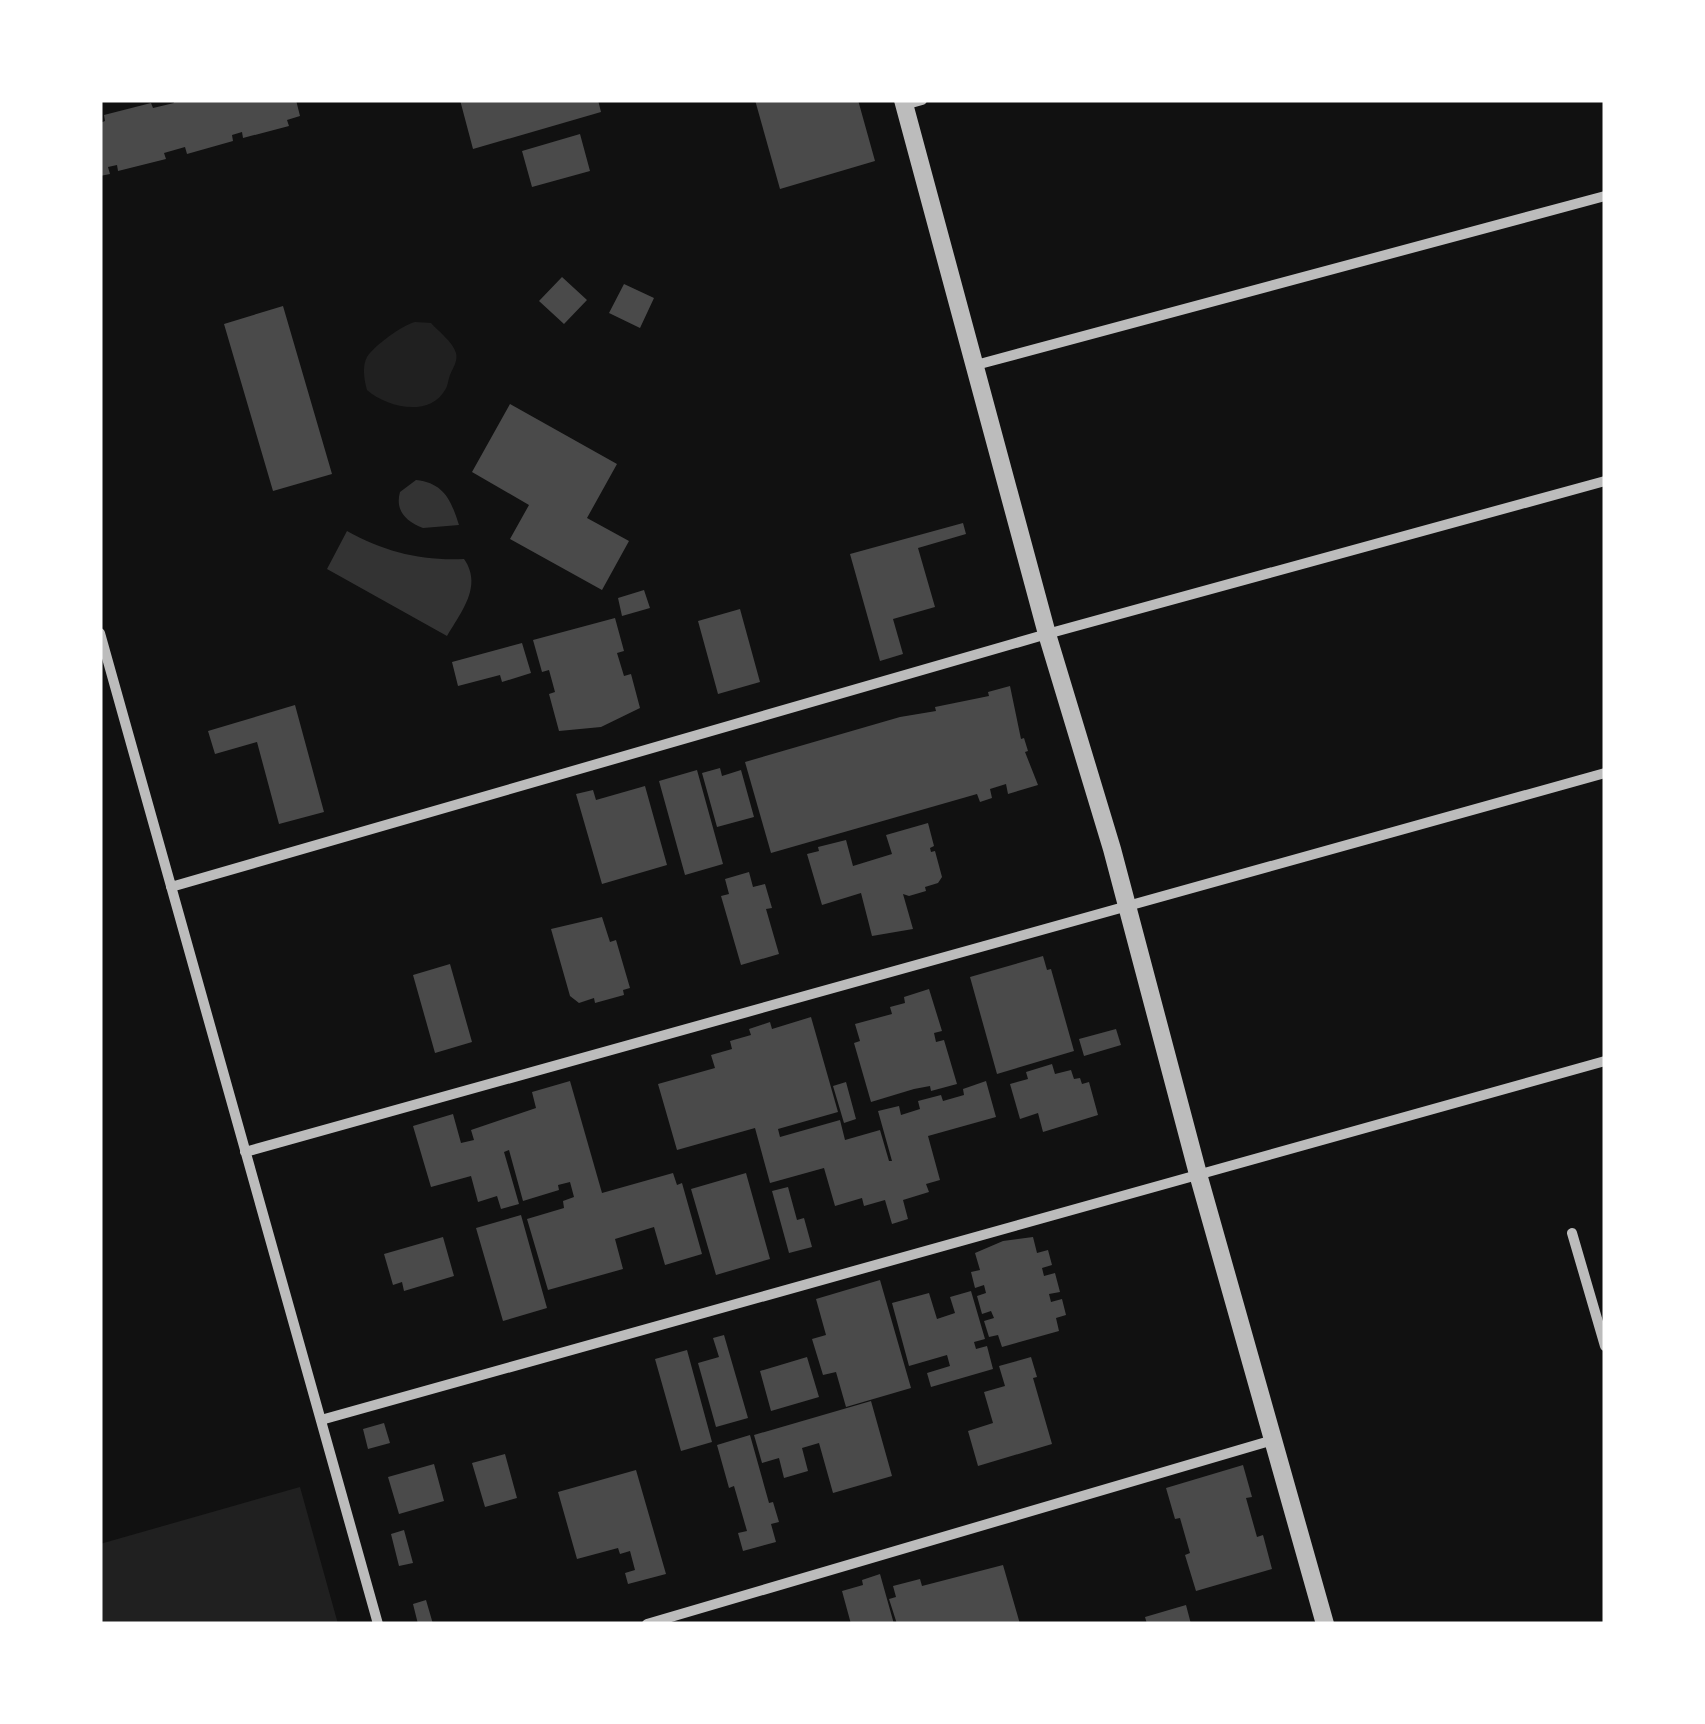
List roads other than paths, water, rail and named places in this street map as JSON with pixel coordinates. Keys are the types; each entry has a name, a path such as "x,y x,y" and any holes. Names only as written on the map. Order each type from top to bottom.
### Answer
{"street":[{"path":"910,102 1047,634 1127,903 1198,1174 1325,1624"},
{"path":"976,365 1605,196"},
{"path":"171,887 1047,634 1605,481"},
{"path":"100,633 378,1624"},
{"path":"245,1152 1605,772"},
{"path":"321,1420 1605,1061"},
{"path":"1572,1233 1605,1346"},
{"path":"647,1624 1273,1440"}]}
